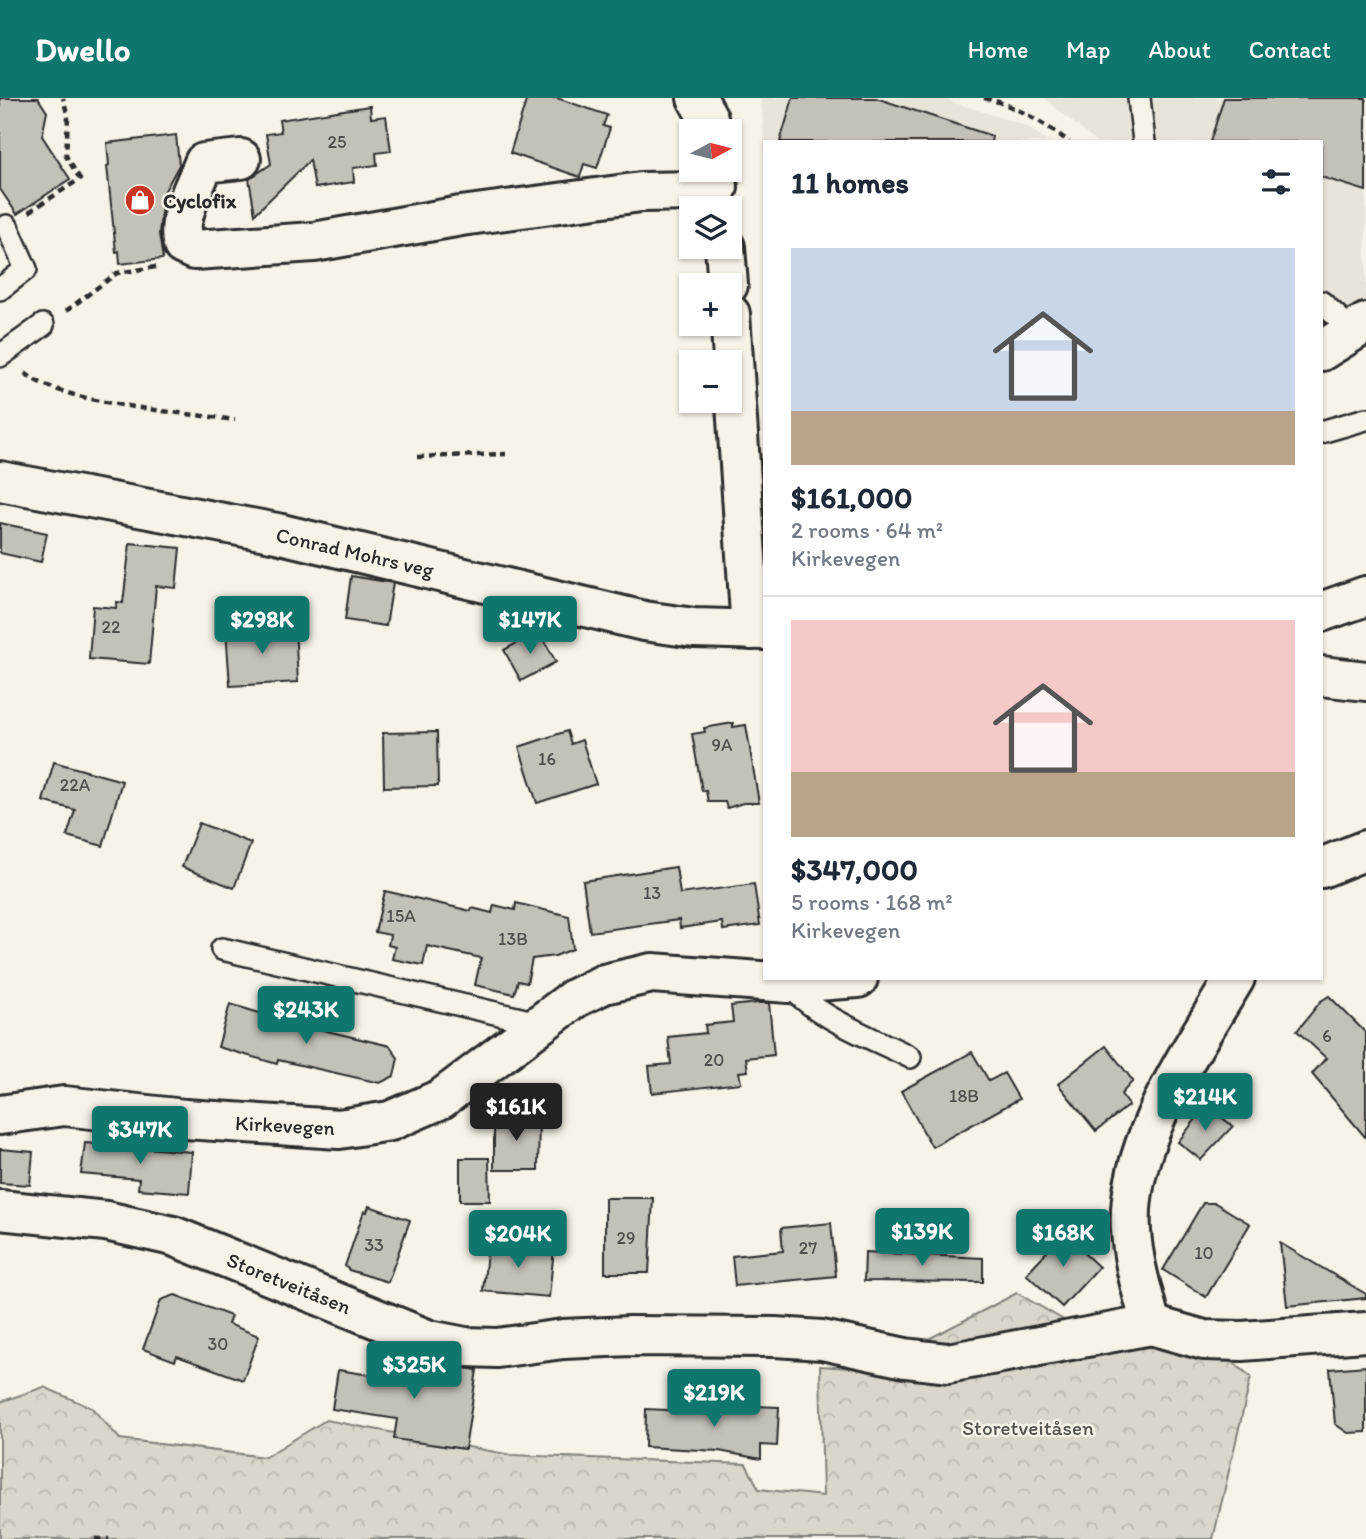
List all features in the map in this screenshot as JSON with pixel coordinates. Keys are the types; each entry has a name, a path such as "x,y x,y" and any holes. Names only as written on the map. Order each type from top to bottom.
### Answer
{"street":[{"path":"698,98 708,119"},
{"path":"241,159 204,163 183,220 180,236 183,245 194,250 314,242 486,213 641,192 718,188"},
{"path":"1323,350 1360,327"},
{"name":"Conrad Mohrs veg","path":"0,481 277,533 645,621 694,628 758,630 732,336"},
{"path":"1323,611 1366,596"},
{"path":"1323,676 1366,681"},
{"path":"1323,867 1366,850"},
{"name":"Kirkevegen","path":"0,1115 64,1106 185,1119 339,1129 390,1121 441,1099 575,998 604,984 652,974 789,983 830,980"},
{"path":"1151,1325 1136,1270 1131,1229 1136,1182 1150,1135 1175,1080 1234,980"},
{"name":"Storetveitåsen","path":"0,1210 106,1221 173,1236 429,1340 465,1347 497,1348 563,1339 630,1336 775,1337 822,1340 948,1363 1151,1325 1204,1339 1242,1341 1366,1332"}],"lane":[{"path":"1142,102 1144,140"},
{"path":"0,289 26,269 7,226"},
{"path":"1323,303 1360,327"},
{"path":"1,355 43,325"},
{"path":"1323,431 1366,419"},
{"path":"222,949 542,1024"},
{"path":"789,983 795,992 812,1006 910,1057"}],"path":[{"path":"40,205 80,179 66,156 68,117 63,98"},
{"path":"984,98 995,100 1054,130 1066,140"},
{"path":"43,325 117,273 126,271"},
{"path":"1,355 36,383 57,390 107,401 235,420"},
{"path":"417,457 506,454"},
{"path":"95,1539 108,1539"}],"shaded area":[{"path":"761,98 940,98 1024,125 1047,140 764,140"},
{"path":"1044,98 1366,98 1366,301 1323,328 1323,140 1094,140"}],"green space":[{"name":"Storetveitåsen","path":"1017,1293 1069,1323 1212,1345 1251,1377 1213,1539 0,1539 0,1402 44,1387 92,1408 120,1439 265,1457 326,1420 511,1455 746,1464 759,1489 823,1496 820,1366 925,1373 915,1346"}],"building":[{"path":"0,98 38,98 47,112 42,136 70,179 17,214 0,189"},
{"path":"527,98 557,98 607,115 603,126 610,128 597,168 584,164 580,177 510,153"},
{"path":"793,98 876,98 992,136 991,140 781,140"},
{"path":"1224,98 1366,98 1366,191 1323,178 1323,140 1211,140"},
{"path":"370,106 371,118 386,116 391,151 376,153 377,165 353,168 354,182 315,188 310,160 255,214 249,179 271,164 266,134 281,132 279,120"},
{"path":"176,135 179,165 163,194 159,234 163,259 120,264 119,251 116,252 107,143"},
{"path":"0,523 47,533 41,562 0,553"},
{"path":"130,543 180,548 176,588 156,586 149,664 89,659 93,606 116,608 117,602 123,603"},
{"path":"351,576 393,583 386,626 345,620"},
{"path":"295,626 298,682 230,686 226,630"},
{"path":"539,631 556,662 521,681 504,650"},
{"path":"733,723 733,727 746,725 759,803 743,803 727,808 725,802 708,802 706,791 702,791 692,734 705,732 704,728"},
{"path":"567,731 571,744 582,740 596,784 537,803 519,747"},
{"path":"437,732 438,786 384,787 383,733"},
{"path":"54,762 122,781 103,846 67,836 75,810 43,801"},
{"path":"199,823 251,843 234,888 182,867"},
{"path":"676,867 680,894 754,884 760,925 723,930 722,922 680,928 679,920 590,932 583,881"},
{"path":"385,891 471,911 472,908 492,913 494,905 515,910 516,903 569,916 573,949 555,956 532,959 527,983 518,981 514,994 475,985 481,958 427,946 423,965 392,959 395,947 388,945 390,935 375,932"},
{"path":"1329,996 1366,1033 1366,1138 1312,1074 1326,1058 1297,1031 1321,1001"},
{"path":"769,1003 774,1055 746,1058 748,1071 739,1072 741,1083 652,1093 649,1066 671,1064 668,1037 706,1033 705,1025 733,1022 731,1006"},
{"path":"230,1004 289,1022 390,1046 398,1058 394,1076 380,1083 278,1060 277,1064 218,1047"},
{"path":"1106,1046 1133,1081 1121,1094 1129,1105 1096,1131 1058,1084"},
{"path":"972,1052 989,1081 1004,1073 1019,1099 932,1147 901,1091"},
{"path":"1206,1106 1233,1126 1201,1160 1178,1142"},
{"path":"494,1116 539,1116 538,1170 494,1170"},
{"path":"85,1143 192,1152 189,1193 138,1189 139,1179 81,1174"},
{"path":"0,1149 33,1152 30,1185 0,1183"},
{"path":"460,1158 489,1158 490,1201 460,1201"},
{"path":"605,1198 653,1198 649,1273 605,1273"},
{"path":"1203,1203 1215,1203 1250,1224 1206,1297 1163,1270"},
{"path":"369,1206 410,1220 388,1282 349,1270 345,1266 364,1211 367,1212"},
{"path":"831,1223 836,1276 735,1286 732,1256 783,1251 781,1228"},
{"path":"1067,1230 1084,1245 1084,1253 1099,1267 1062,1307 1026,1274"},
{"path":"488,1242 554,1249 549,1297 483,1291"},
{"path":"1280,1243 1366,1294 1366,1298 1287,1306"},
{"path":"865,1252 983,1258 983,1282 864,1281"},
{"path":"175,1295 231,1316 228,1324 259,1336 243,1380 177,1356 175,1361 143,1349 161,1300"},
{"path":"410,1360 477,1370 465,1449 394,1439 397,1419 332,1409 338,1370 402,1380"},
{"path":"1366,1366 1366,1432 1348,1433 1335,1424 1330,1369"},
{"path":"711,1404 779,1407 777,1446 761,1445 761,1459 719,1451 645,1447 646,1409 711,1412"}],"place":[{"name":"Cyclofix","path":"140,200"}]}
